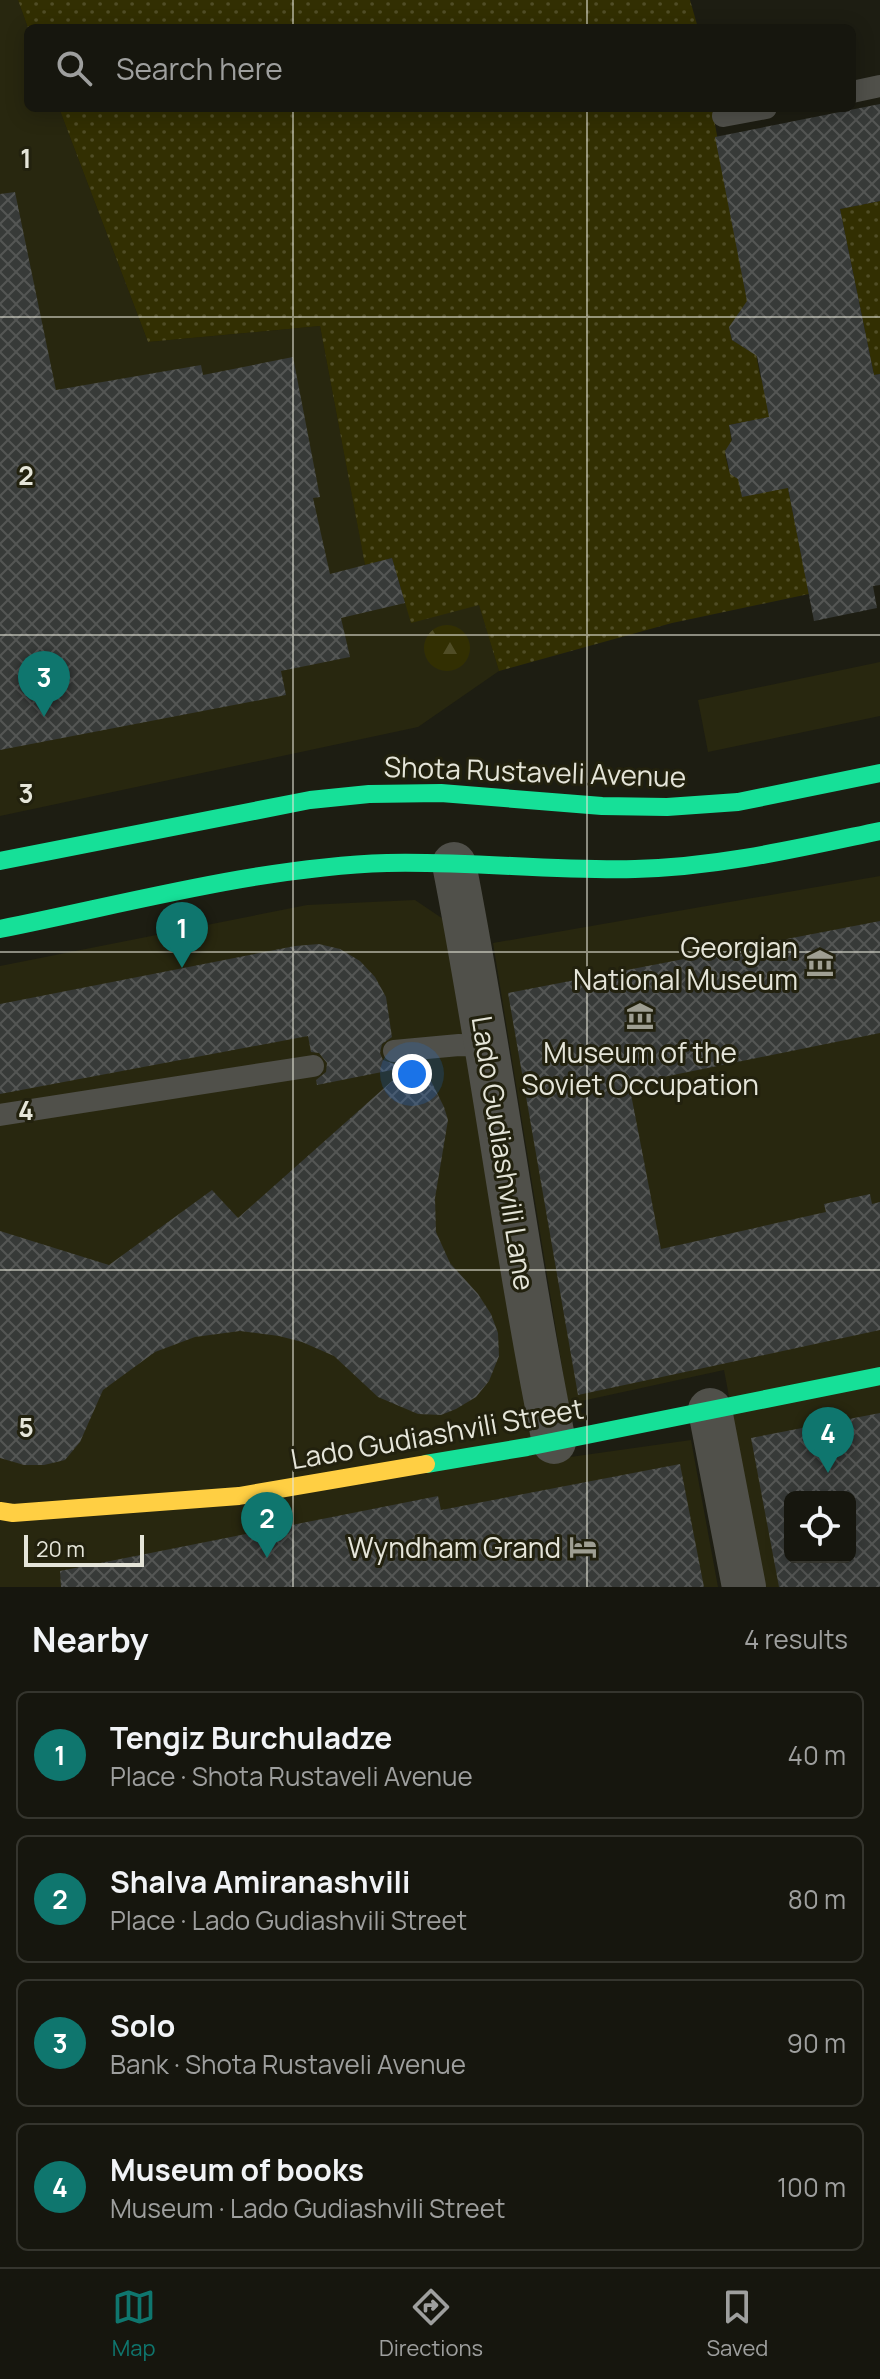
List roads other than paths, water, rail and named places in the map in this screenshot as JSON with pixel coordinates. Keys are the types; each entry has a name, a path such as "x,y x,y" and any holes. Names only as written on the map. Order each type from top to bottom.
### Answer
{"main road":[{"name":"Shota Rustaveli Avenue","path":"0,861 310,800 369,794 441,793 602,806 667,807 738,802 880,773"},
{"path":"0,929 261,876 318,868 388,863 634,869 686,866 739,860 880,831"},
{"name":"Lado Gudiashvili Street","path":"0,1511 13,1513 239,1496 554,1442 880,1376"}],"street":[{"name":"Lado Gudiashvili Lane","path":"454,864 554,1442"},
{"path":"710,1410 744,1587"}],"lane":[{"path":"856,91 880,86"},
{"path":"723,116 744,112"},
{"path":"394,1051 459,1045 486,1046"},
{"path":"0,1115 313,1066"}],"place":[{"name":"Solo","path":"44,717"},
{"name":"Georgian National Museum","path":"820,963"},
{"name":"Tengiz Burchuladze","path":"182,968"},
{"name":"Museum of the Soviet Occupation","path":"640,1016"},
{"name":"Museum of books","path":"828,1473"},
{"name":"Wyndham Grand","path":"583,1547"},
{"name":"Shalva Amiranashvili","path":"267,1558"}]}
